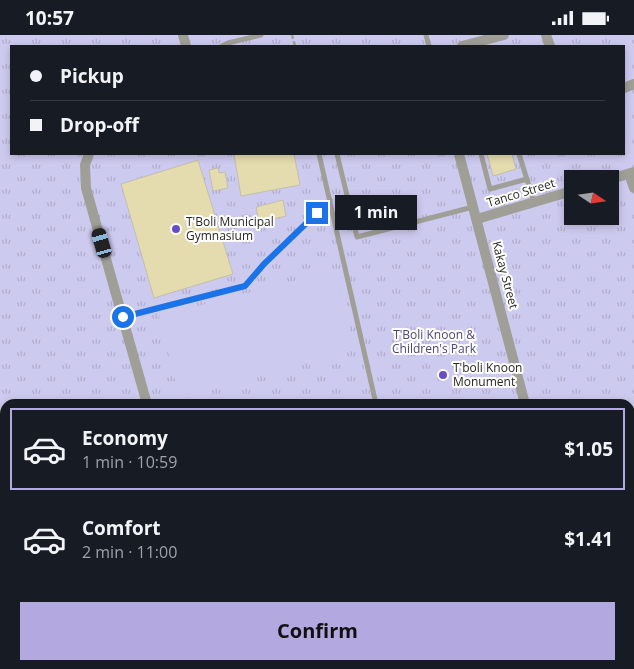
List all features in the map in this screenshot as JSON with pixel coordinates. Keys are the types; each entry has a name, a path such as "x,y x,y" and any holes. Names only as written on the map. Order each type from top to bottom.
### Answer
{"street":[{"path":"466,45 504,35"},
{"path":"88,155 85,165 86,188 146,399"},
{"name":"Kakay Street","path":"459,155 478,219 525,399"},
{"path":"619,177 632,173 634,188"},
{"name":"Tanco Street","path":"478,219 564,194"}],"lane":[{"path":"224,45 261,35"},
{"path":"319,155 375,399"},
{"path":"337,155 358,237 474,206"},
{"path":"481,155 490,189 527,179"},
{"path":"519,155 534,203"},
{"path":"123,317 245,286 264,264 330,200"}],"green space":[{"name":"T'Boli Knoon & Children's Park","path":"0,35 634,35 634,399 0,399"},
{"path":"335,270 355,350 179,396 159,316"}],"building":[{"path":"234,155 294,155 300,185 241,196"},
{"path":"487,155 512,155 516,169 493,176"},
{"name":"T'Boli Municipal Gymnasium","path":"198,160 233,274 154,298 121,184"},
{"path":"218,168 219,173 225,172 228,188 213,191 209,170"},
{"path":"283,200 286,216 259,223 256,207"}],"place":[{"name":"T'Boli Municipal Gymnasium","path":"176,229"},
{"name":"T'boli Knoon Monument","path":"443,375"}],"route":[{"path":"123,317 245,286 264,264 317,213"}]}
